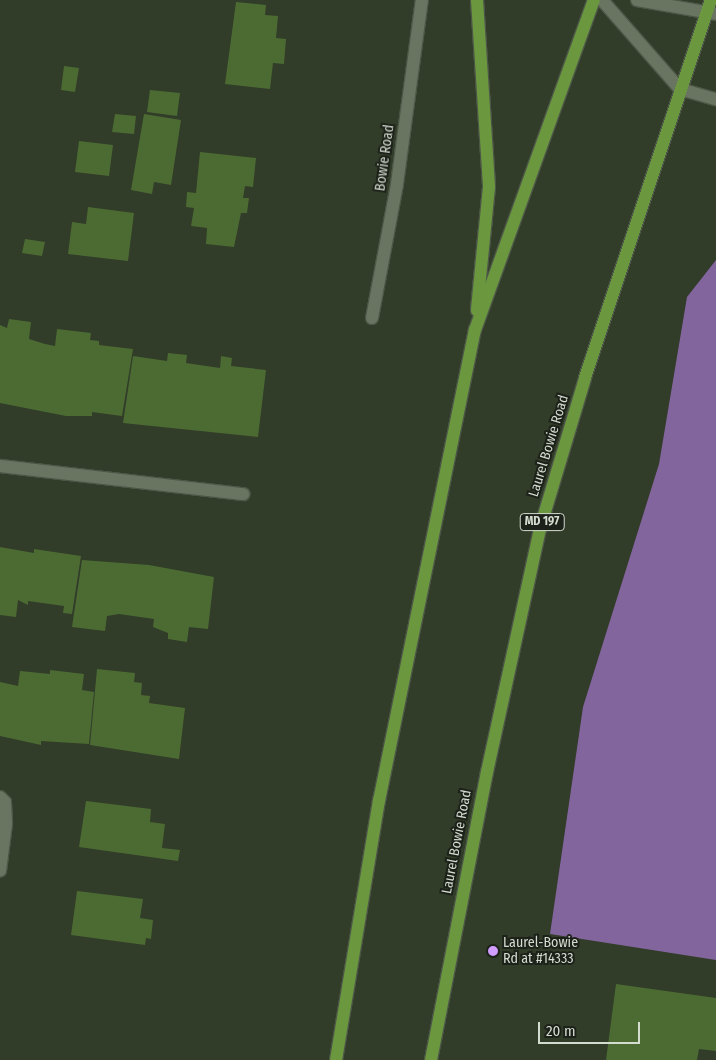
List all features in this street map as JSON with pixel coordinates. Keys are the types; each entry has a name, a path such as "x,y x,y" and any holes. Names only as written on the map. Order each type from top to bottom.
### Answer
{"main road":[{"path":"336,1060 379,801 475,330 489,186 477,0"},
{"path":"475,330 594,0"},
{"name":"Laurel Bowie Road","path":"431,1060 486,772 541,525 680,89 711,8"}],"street":[{"name":"Bowie Road","path":"372,318 397,184 422,0"},
{"path":"602,0 680,89 716,99"},
{"path":"637,0 711,8"},
{"path":"0,466 243,494"},
{"path":"0,797 5,802 6,824 0,871"}],"shaded area":[{"path":"716,260 716,960 550,934 583,707 659,464 687,297"}],"building":[{"path":"236,2 266,5 265,15 278,16 276,38 286,39 284,64 273,63 270,89 225,84"},
{"path":"64,66 79,68 75,92 61,90"},
{"path":"150,90 180,93 177,116 147,112"},
{"path":"115,114 136,116 134,134 112,132"},
{"path":"144,114 181,120 171,185 154,182 152,194 131,190"},
{"path":"79,141 113,145 109,176 75,172"},
{"path":"200,152 256,158 253,187 245,186 243,198 249,198 247,213 241,213 234,247 206,244 207,228 191,226 194,208 186,207 187,192 196,193"},
{"path":"88,207 134,213 128,261 68,254 72,222 86,224"},
{"path":"25,239 45,242 42,256 22,253"},
{"path":"9,319 31,322 29,339 45,344 55,346 57,329 91,333 90,340 99,341 99,345 133,349 122,416 92,412 92,416 66,416 0,403 0,325 7,328"},
{"path":"168,353 187,355 186,363 220,368 221,356 232,358 231,366 266,370 258,437 123,423 133,356 167,361"},
{"path":"0,547 34,553 34,549 81,556 72,614 63,613 64,606 28,601 28,605 18,600 16,617 0,615"},
{"path":"82,560 149,565 214,577 208,629 189,627 187,642 168,639 168,633 153,627 154,619 119,614 107,616 105,631 72,627"},
{"path":"97,669 135,673 134,682 142,683 141,695 150,696 149,703 185,708 179,759 90,745"},
{"path":"50,670 84,674 82,690 94,692 89,744 41,741 41,745 0,736 0,682 18,686 20,671 50,674"},
{"path":"86,801 151,809 150,822 165,824 162,848 180,850 178,861 79,847"},
{"path":"77,891 143,899 140,918 153,920 151,939 146,938 145,945 71,935"},
{"path":"616,984 716,998 716,1051 699,1049 697,1060 606,1060"}],"place":[{"name":"Laurel-Bowie Rd at #14333","path":"493,951"}]}
